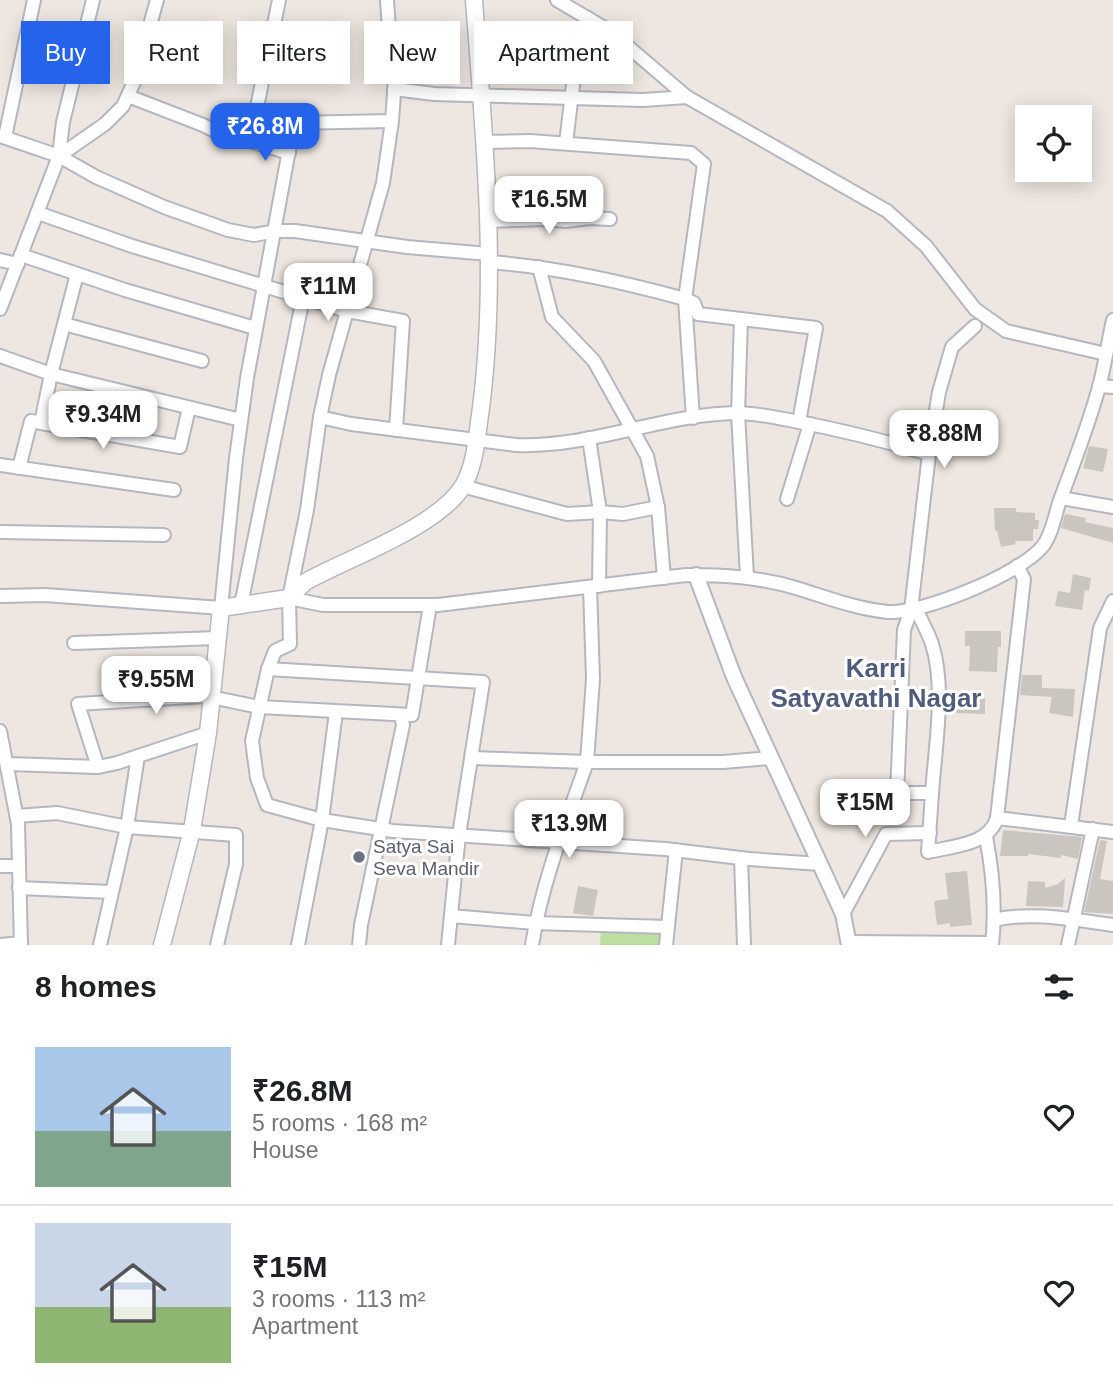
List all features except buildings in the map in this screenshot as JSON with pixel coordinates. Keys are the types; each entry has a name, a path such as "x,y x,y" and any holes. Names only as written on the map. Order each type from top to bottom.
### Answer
{"main road":[{"path":"162,945 192,830 208,733 221,608 289,598 305,582 430,517 463,486 470,469 477,439 489,315 488,221 474,0"}],"street":[{"path":"34,0 2,137 59,156 96,177 200,221 254,235 295,231 489,258 622,281 685,299 694,303 698,314 816,328 804,423 787,499"},
{"path":"0,309 59,156 63,122 93,0"},
{"path":"59,156 105,124 123,106 134,82 157,0"},
{"path":"250,141 279,0"},
{"path":"387,0 396,66 383,183 329,375 320,417 307,510 289,598 290,644 275,651 268,669 252,741 257,778 267,805 322,820 382,829 676,850 820,864"},
{"path":"556,0 611,32 687,97 887,211 926,246 975,309 1006,331 1106,354"},
{"path":"566,143 575,68 588,18"},
{"path":"394,89 434,94 643,100 687,97"},
{"path":"128,96 203,124 229,138 250,141 289,153"},
{"path":"0,596 45,594 221,608 241,420 255,328 276,231 294,123 392,121"},
{"path":"484,142 566,143 691,153 704,163 685,299 693,418"},
{"path":"38,213 132,246 303,298 347,311 402,321 396,430"},
{"path":"488,221 610,219"},
{"path":"0,260 20,260 77,274 255,328"},
{"path":"539,267 552,317 594,361 648,456 658,507 664,578"},
{"path":"41,423 77,274"},
{"path":"242,605 303,298"},
{"path":"741,318 738,413 747,577"},
{"path":"289,598 323,605 430,605 695,575 747,577 796,588 862,608 890,612 914,610 967,591 1017,566 1043,546 1099,386 1113,320"},
{"path":"64,324 202,360"},
{"path":"932,793 897,793 904,630 914,610 929,454 939,392 952,347 975,326"},
{"path":"0,356 51,374 241,420"},
{"path":"1099,386 1113,387"},
{"path":"19,468 32,421 180,447 189,408"},
{"path":"320,417 351,425 544,446 633,428 738,413 804,423 929,454"},
{"path":"532,945 558,843 587,762 593,679 594,586 600,512 589,438"},
{"path":"0,465 174,490"},
{"path":"463,486 567,514 623,514 658,507"},
{"path":"1061,498 1113,507"},
{"path":"0,532 164,535"},
{"path":"914,610 932,643 937,664 938,701 928,852 986,837 997,818 1024,579 1017,566"},
{"path":"695,575 734,677 843,914 849,944 992,944 992,867 986,837"},
{"path":"1071,826 1100,628 1113,601"},
{"path":"98,767 78,704 212,697 259,707 412,715 430,605"},
{"path":"74,643 218,638"},
{"path":"268,669 484,682 459,835 448,945"},
{"path":"298,945 322,820 336,712"},
{"path":"359,945 403,725 401,715"},
{"path":"8,764 98,767 208,733"},
{"path":"0,944 21,944 17,817 1,738"},
{"path":"100,945 127,827 138,756"},
{"path":"471,758 587,762 723,762 771,758"},
{"path":"0,800 14,800"},
{"path":"17,817 57,813 127,827 236,835 236,864 217,945"},
{"path":"997,818 1113,832"},
{"path":"1068,945 1093,829"},
{"path":"843,914 886,834 930,833"},
{"path":"666,945 676,850"},
{"path":"741,858 744,945"},
{"path":"0,866 19,866"},
{"path":"19,888 111,892"},
{"path":"451,916 536,923 667,927"},
{"path":"994,920 1033,916 1113,925"}],"green space":[{"path":"601,929 659,933 659,945 600,945"}],"place":[{"name":"Satya Sai Seva Mandir","path":"359,857"}],"district":[{"name":"Karri Satyavathi Nagar","path":"876,683"}]}
